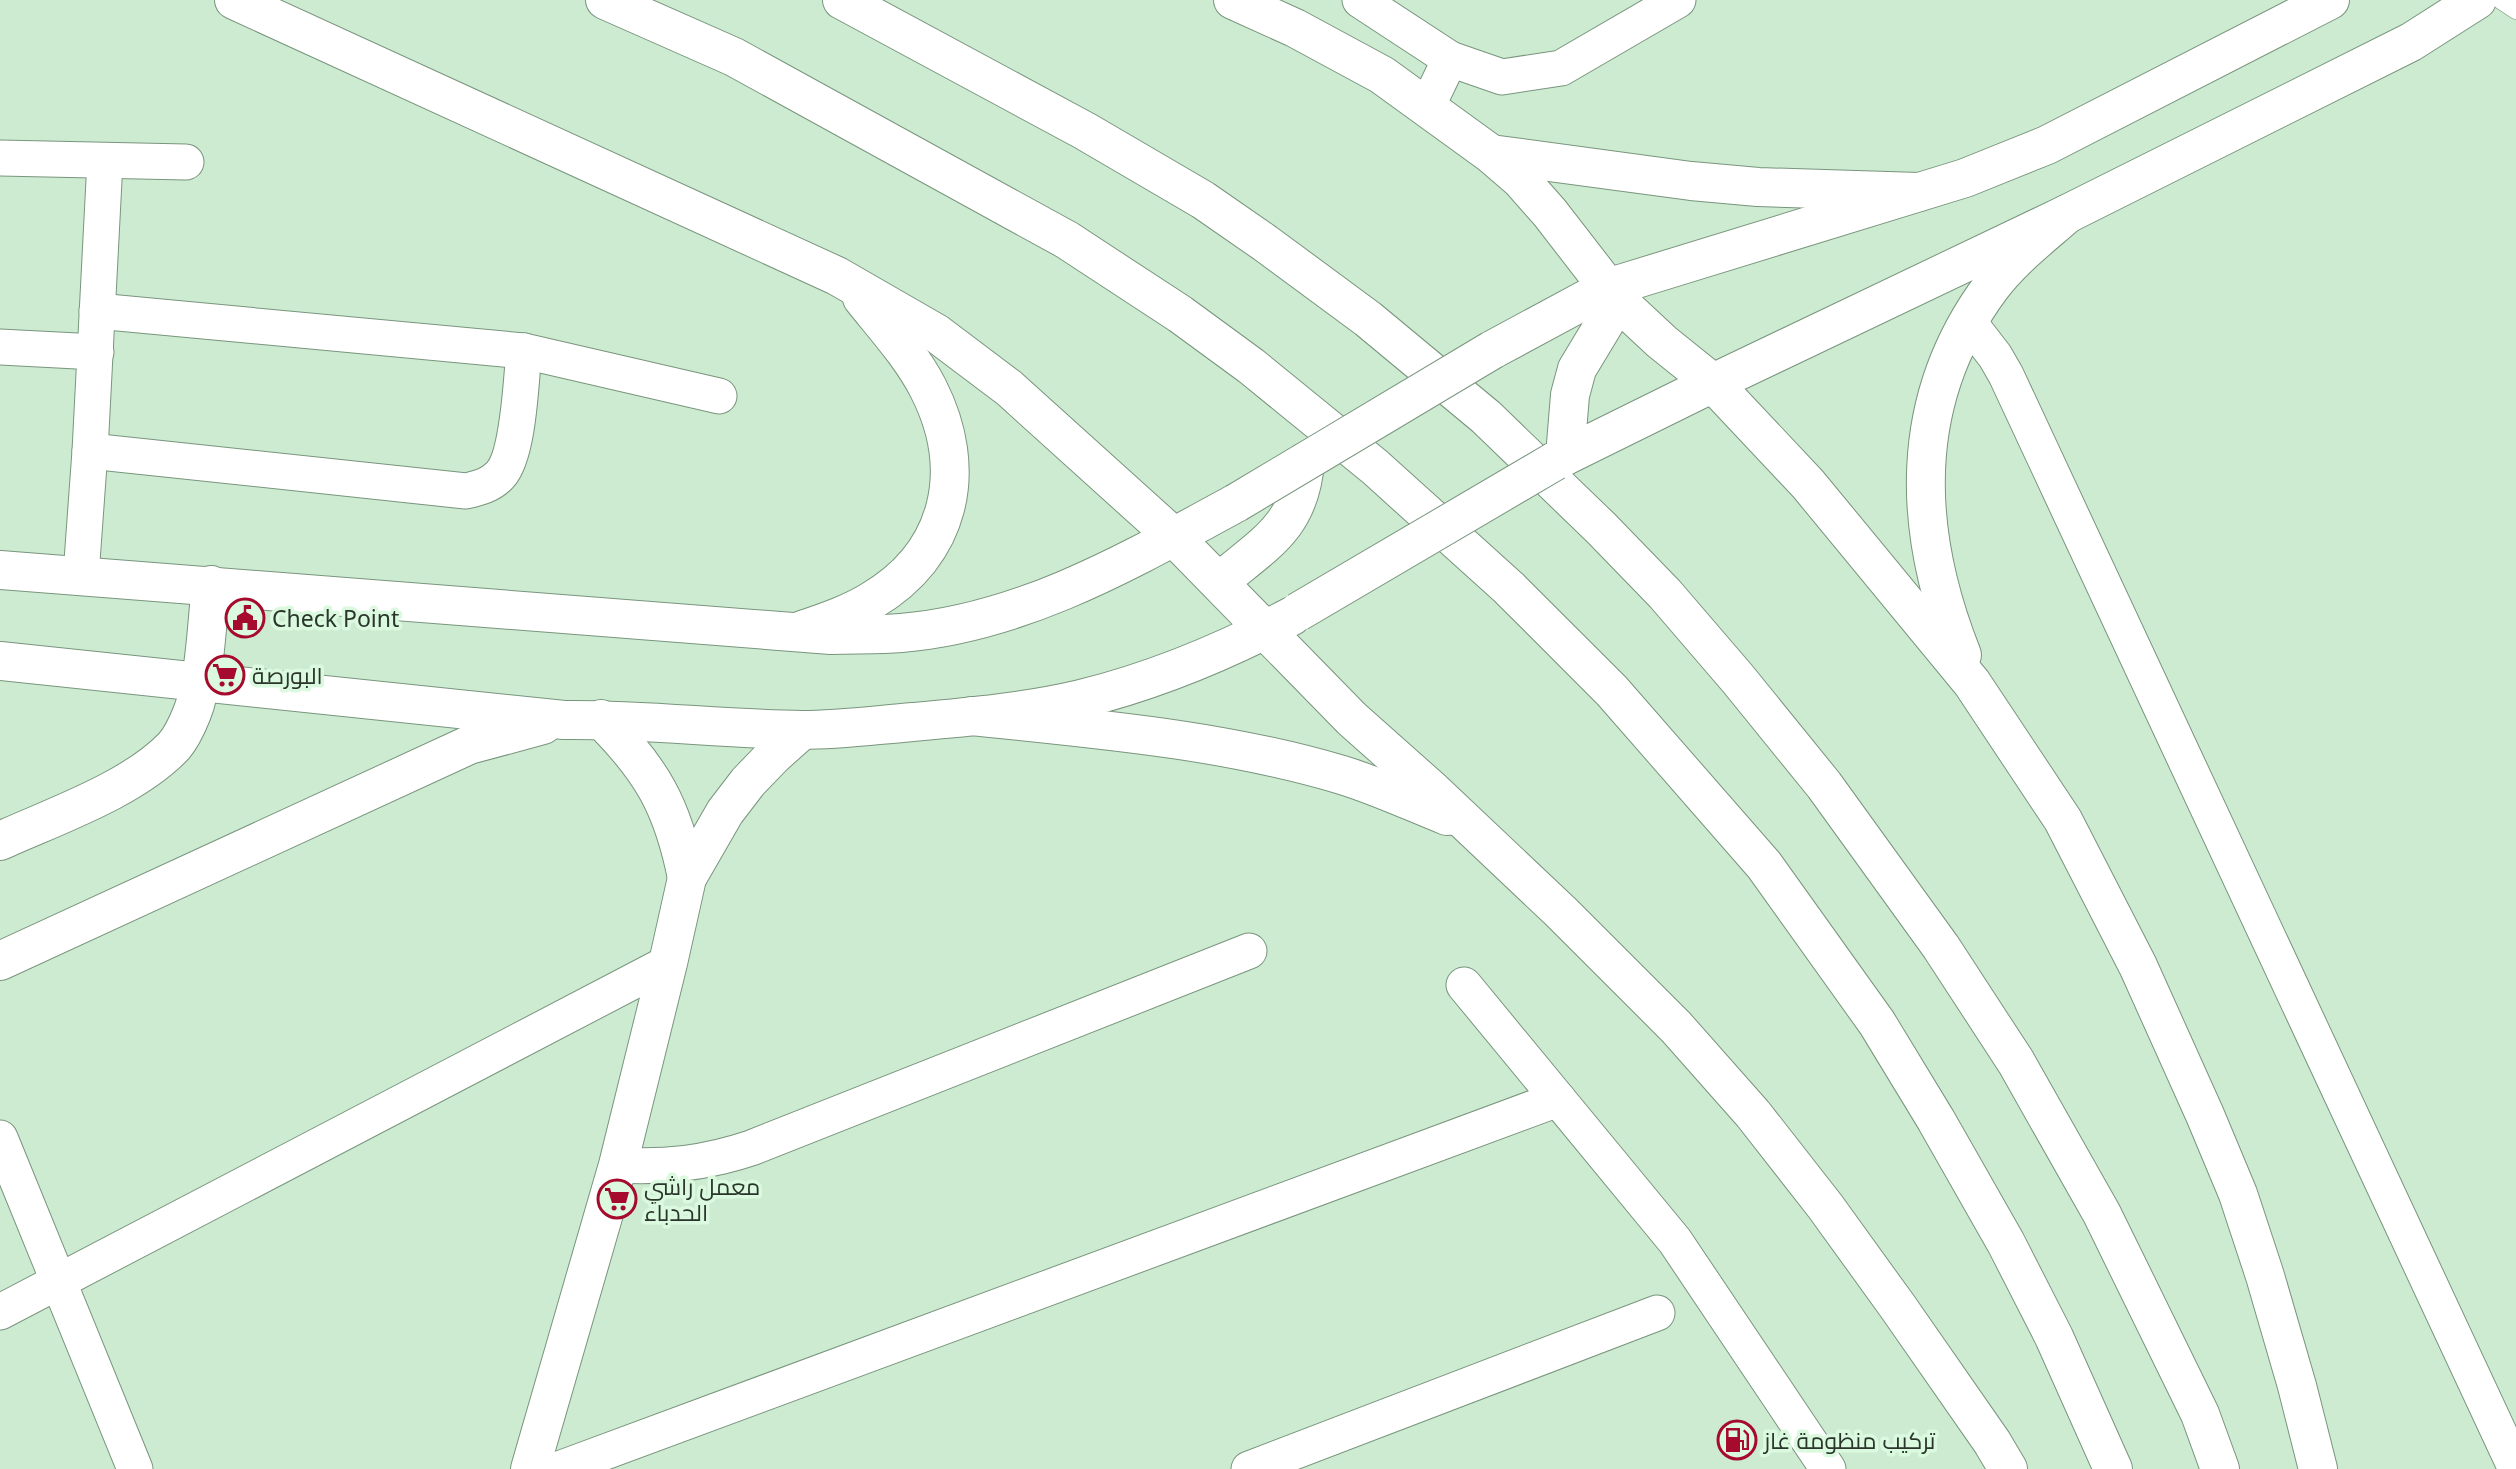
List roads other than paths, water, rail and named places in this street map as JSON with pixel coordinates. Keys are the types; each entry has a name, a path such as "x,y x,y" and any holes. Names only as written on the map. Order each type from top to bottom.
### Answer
{"main road":[{"path":"234,0 849,283 936,333 1009,388 1174,537 1352,719 1561,912 1676,1027 1753,1114 1825,1206 1899,1307 2008,1469"},
{"path":"605,0 734,57 1067,240 1180,314 1251,366 1376,467 1508,588 1612,691 1764,865 1877,1023 2006,1244 2054,1337 2113,1469"},
{"path":"842,0 1085,131 1203,200 1265,243 1368,319 1486,417 1665,594 1824,785 1941,947 2016,1062 2102,1214 2200,1414 2220,1469"},
{"path":"1233,0 1295,28 1382,75 1491,154 1520,179 1613,294 1662,342 1713,383 1808,484 1972,683 2063,820 2138,966 2199,1102 2238,1194 2265,1276 2318,1469"},
{"path":"0,570 831,635 901,633 984,618 1025,606 1116,568 1236,503 1492,350 1613,294 1965,178 2047,145 2330,0"},
{"path":"0,661 564,720 601,719 802,730 972,716 1080,699 1185,666 1264,630 1560,459 2067,214 2411,42 2477,0"},
{"path":"1491,154 1718,184 1919,192"},
{"path":"1972,683 1949,623 1934,564 1925,504 1927,441 1942,378 1968,321 1992,286 2024,252 2067,214"},
{"path":"797,632 844,615 872,601 899,581 922,559 937,535 947,502 947,440 940,414 927,386 907,355 849,283"},
{"path":"1560,459 1577,369 1613,294"},
{"path":"1219,582 1287,522 1298,503 1305,462"},
{"path":"0,841 118,786 153,765 176,743 192,712 199,680 211,585"},
{"path":"972,716 1138,733 1291,761 1388,792 1471,827"},
{"path":"601,719 627,746 656,786 680,842 687,878"},
{"path":"0,961 469,745 564,720"},
{"path":"530,1469 618,1166 687,878 718,823 748,782 802,730"}],"street":[{"path":"1360,0 1450,59 1502,77 1561,68 1678,0"},
{"path":"1427,107 1450,59"},
{"path":"0,158 186,162"},
{"path":"81,575 105,161"},
{"path":"97,310 524,351 719,396"},
{"path":"1968,321 2007,374 2516,1469"},
{"path":"0,347 96,352"},
{"path":"90,451 466,491 485,486 501,474 511,457 524,351"},
{"path":"618,1166 685,1165 751,1148 1249,951"},
{"path":"0,1312 668,963"},
{"path":"1464,985 1675,1241 1828,1469"},
{"path":"559,1469 1558,1099"},
{"path":"0,1138 135,1469"},
{"path":"1249,1469 1657,1313"}],"lane":[{"path":"2501,0 2516,10"}],"place":[{"name":"Check Point","path":"245,618"},
{"name":"البورصة","path":"225,675"},
{"name":"معمل راشي الحدباء","path":"617,1199"},
{"name":"تركيب منظومة غاز","path":"1737,1440"}]}
